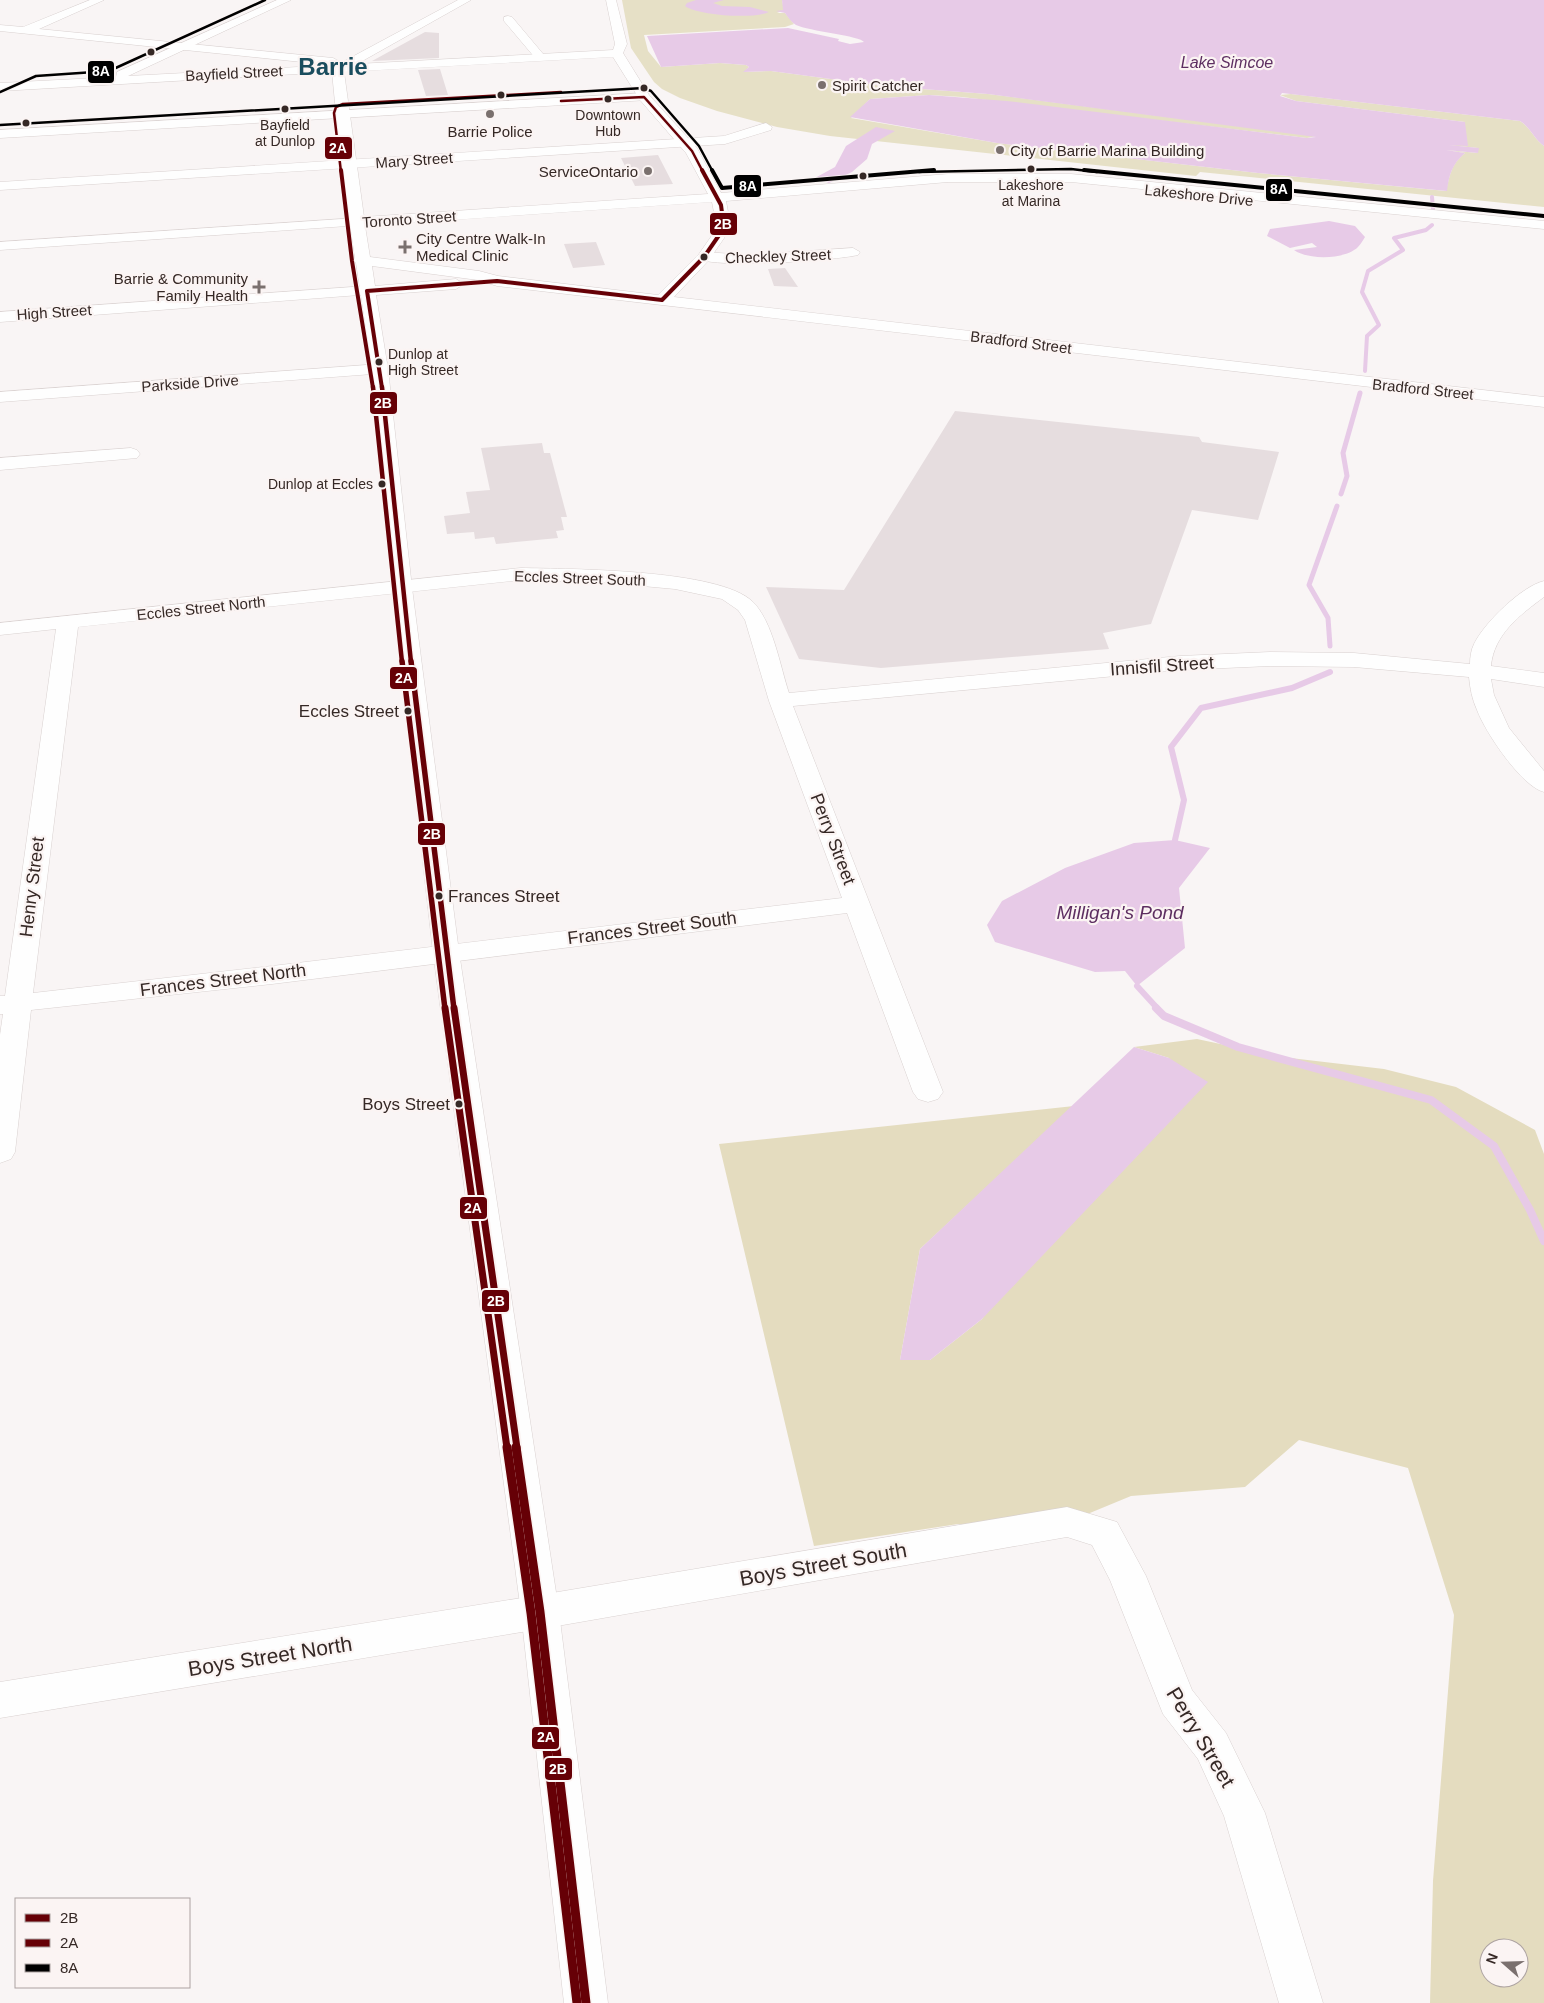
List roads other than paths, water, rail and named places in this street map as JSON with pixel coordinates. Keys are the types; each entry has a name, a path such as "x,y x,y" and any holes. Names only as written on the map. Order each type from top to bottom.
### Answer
{"street":[{"path":"0,41 98,0"},
{"path":"179,47 182,43 274,0"},
{"path":"111,80 179,47 192,44 286,0"},
{"path":"466,0 342,66 338,71 361,260 380,368 402,588 446,952 540,1612 586,2003"},
{"path":"600,0 601,14"},
{"path":"611,0 621,44 617,51"},
{"path":"508,19 540,57"},
{"path":"0,28 333,62 342,66"},
{"path":"605,46 617,51 644,97 684,142 721,205 724,228 704,257 662,300"},
{"name":"Bayfield Street","path":"1,94 38,85 617,51"},
{"path":"0,134 644,97"},
{"name":"Mary Street","path":"0,186 725,140 766,127"},
{"path":"1003,177 1102,181 1544,224"},
{"name":"Toronto Street","path":"0,246 717,197 879,182 1003,177"},
{"name":"Lakeshore Drive","path":"1003,177 1090,184 1544,230"},
{"name":"Checkley Street","path":"704,257 748,260 853,252"},
{"path":"361,260 479,276 497,281"},
{"name":"Bradford Street","path":"497,281 1544,402"},
{"name":"High Street","path":"0,317 497,281"},
{"name":"Parkside Drive","path":"0,397 380,368"},
{"path":"0,464 131,454"},
{"name":"Eccles Street South","path":"402,588 489,576 547,573 675,583 729,594"},
{"path":"1544,587 1504,618 1485,643 1479,671 1489,715 1514,753 1544,785"},
{"name":"Eccles Street North","path":"0,629 402,588"},
{"name":"Perry Street","path":"729,594 745,606 755,619 780,701 928,1092"},
{"name":"Henry Street","path":"0,1152 9,1004 36,853 68,622"},
{"name":"Innisfil Street","path":"780,701 1180,663 1270,659 1354,660 1479,671 1544,680"},
{"name":"Frances Street South","path":"446,952 858,904"},
{"name":"Frances Street North","path":"9,1004 272,975 446,952"},
{"name":"Boys Street South","path":"540,1612 1067,1522 1104,1533"},
{"name":"Perry Street","path":"1104,1533 1127,1576 1176,1701 1212,1746 1244,1814 1301,2003"},
{"name":"Boys Street North","path":"0,1700 540,1612"}],"water":[{"path":"696,0 724,0 713,3 722,6 750,7 769,12 740,16 702,12 685,6 687,3"},
{"name":"Lake Simcoe","path":"782,0 1544,0 1544,146 1520,121 1282,93 1280,96 1296,101 1465,122 1468,146 1449,145 1479,148 1478,153 1446,150 1465,153 1452,170 1447,191 1258,173 997,143 850,117 870,99 929,95 1007,101 1307,138 1316,137 988,94 883,86 771,71 743,72 749,67 746,65 720,63 661,67 647,36 788,28 839,39 838,41 850,44 864,42 796,25 785,13 776,11 783,10"},
{"path":"876,127 895,131 872,144 867,159 852,172 829,183 815,178 835,167 846,146"},
{"path":"1329,221 1355,226 1365,237 1359,246 1352,251 1335,256 1317,257 1308,256 1294,250 1317,247 1312,243 1290,248 1267,236 1270,229"},
{"name":"Milligan's Pond","path":"1175,840 1210,848 1179,888 1185,948 1137,986 1125,971 1095,972 995,942 987,925 1002,901 1065,868 1134,843"},
{"path":"1134,1047 1169,1058 1208,1082 982,1319 930,1360 900,1360 920,1249"}],"waterway":[{"path":"1432,197 1433,209"},
{"path":"1365,371 1367,336 1379,325 1362,292 1368,271 1403,250 1394,238 1426,230 1432,225"},
{"path":"1341,494 1347,476 1343,453 1360,393"},
{"path":"1330,646 1328,618 1309,585 1337,506"},
{"path":"1175,840 1184,800 1171,747 1201,708 1292,688 1330,672"},
{"path":"1137,986 1158,1009"},
{"path":"1156,1008 1164,1016 1238,1047 1431,1100 1494,1146 1530,1210 1544,1241"}],"place":[{"name":"Spirit Catcher","path":"822,85"},
{"name":"Downtown Hub","path":"608,99"},
{"name":"Bayfield at Dunlop","path":"285,109"},
{"name":"Barrie Police","path":"490,114"},
{"name":"City of Barrie Marina Building","path":"1000,150"},
{"name":"Lakeshore at Marina","path":"1031,169"},
{"name":"ServiceOntario","path":"648,171"},
{"name":"City Centre Walk-In Medical Clinic","path":"405,247"},
{"name":"Barrie & Community Family Health","path":"259,287"},
{"name":"Dunlop at High Street","path":"379,362"},
{"name":"Dunlop at Eccles","path":"382,484"},
{"name":"Eccles Street","path":"408,711"},
{"name":"Frances Street","path":"439,896"},
{"name":"Boys Street","path":"459,1104"}],"district":[{"name":"Barrie","path":"333,66"}]}
